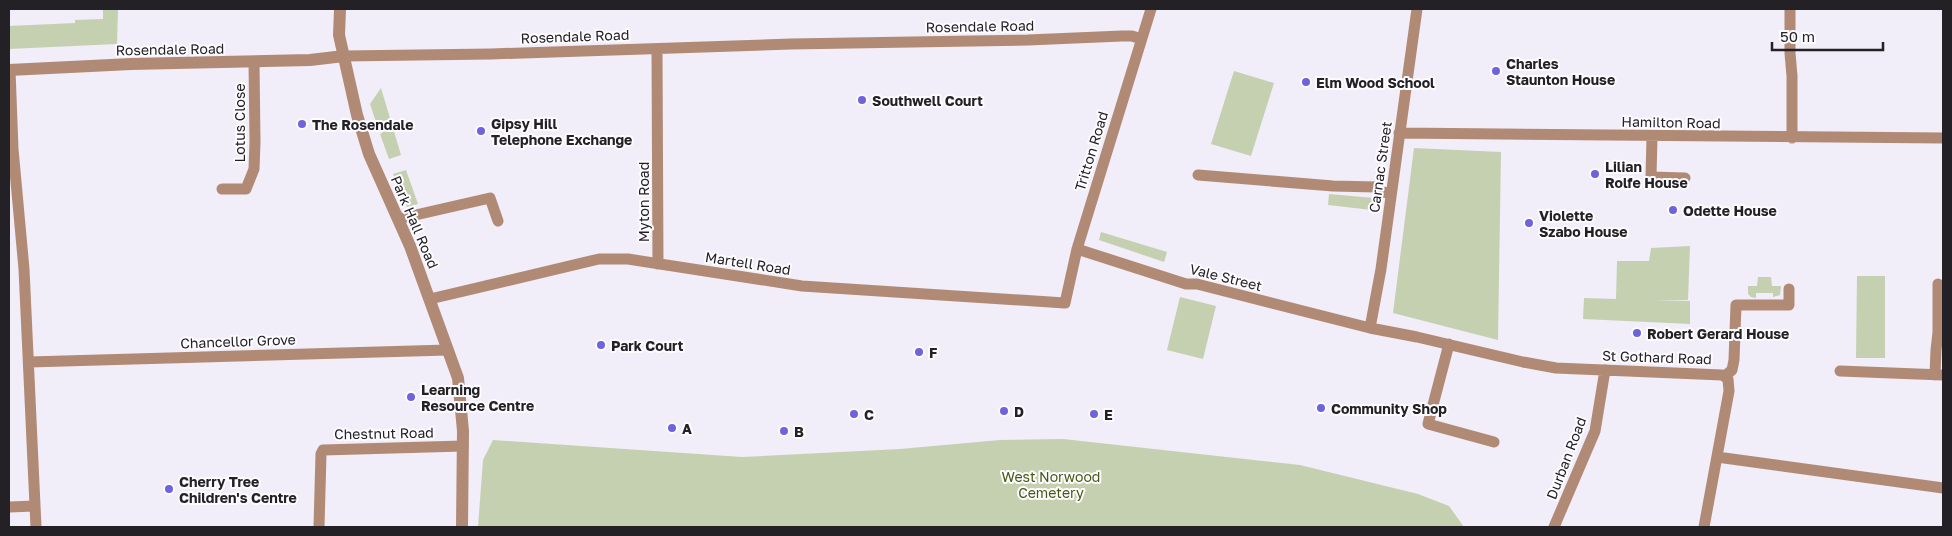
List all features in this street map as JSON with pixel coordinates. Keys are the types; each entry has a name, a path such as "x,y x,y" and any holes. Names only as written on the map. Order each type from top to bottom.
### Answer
{"street":[{"name":"Park Hall Road","path":"340,9 339,35 357,115 369,154 398,218 430,299 458,378 463,430 462,525"},
{"name":"Tritton Road","path":"1065,302 1078,249 1151,9"},
{"name":"Carnac Street","path":"1370,328 1381,269 1417,9"},
{"path":"1790,9 1792,138"},
{"name":"Rosendale Road","path":"10,70 131,64 310,60 344,56 657,50 791,44 1019,41 1122,36 1141,39"},
{"name":"Myton Road","path":"657,50 658,264"},
{"name":"Lotus Close","path":"222,189 246,189 254,169 254,62"},
{"path":"10,70 12,149 24,269 36,527"},
{"name":"Hamilton Road","path":"1400,133 1652,137 1943,138"},
{"path":"1652,137 1651,177 1685,178"},
{"path":"1198,175 1333,186 1376,187 1382,192 1391,193"},
{"path":"398,218 490,198 498,221"},
{"name":"Vale Street","path":"1078,249 1186,284 1222,290 1370,328"},
{"name":"Martell Road","path":"430,299 599,259 628,259 802,286 1065,302"},
{"path":"1840,372 1939,375 1936,350 1938,284"},
{"path":"1725,376 1732,370 1734,360 1736,305 1789,305 1789,289"},
{"name":"St Gothard Road","path":"1370,328 1556,368 1715,373 1725,376 1729,382 1729,391 1704,527"},
{"path":"1449,344 1428,424 1494,442"},
{"name":"Chancellor Grove","path":"29,362 448,350"},
{"name":"Durban Road","path":"1554,527 1595,431 1605,370"},
{"name":"Chestnut Road","path":"320,527 321,454 324,450 462,446"},
{"path":"1717,458 1943,488"},
{"path":"9,507 35,506"}],"green space":[{"path":"103,9 118,9 117,44 9,49 9,26 75,23 75,20 103,19"},
{"path":"1234,71 1274,83 1251,156 1211,144"},
{"path":"381,88 401,155 389,159 380,134 382,133 381,128 378,128 370,104"},
{"path":"1414,148 1501,152 1498,340 1393,313"},
{"path":"406,170 418,204 407,207 393,174"},
{"path":"1329,194 1374,198 1372,210 1328,205"},
{"path":"1101,232 1167,252 1164,262 1099,240"},
{"path":"1690,246 1688,300 1654,300 1690,301 1690,324 1583,319 1584,298 1616,299 1617,261 1649,261 1651,248"},
{"path":"1857,276 1885,276 1885,358 1856,358"},
{"path":"1758,277 1771,277 1772,286 1781,286 1780,295 1773,297 1773,293 1756,293 1756,298 1751,297 1748,294 1748,286 1757,286"},
{"path":"1180,297 1216,306 1203,359 1167,350"},
{"name":"West Norwood Cemetery","path":"1063,439 1300,465 1418,494 1449,506 1464,527 478,527 483,460 493,440 742,457 900,449 1000,440"}],"place":[{"name":"Charles Staunton House","path":"1496,71"},
{"name":"Elm Wood School","path":"1306,82"},
{"name":"Southwell Court","path":"862,100"},
{"name":"The Rosendale","path":"302,124"},
{"name":"Gipsy Hill Telephone Exchange","path":"481,131"},
{"name":"Lilian Rolfe House","path":"1595,174"},
{"name":"Odette House","path":"1673,210"},
{"name":"Violette Szabo House","path":"1529,223"},
{"name":"Robert Gerard House","path":"1637,333"},
{"name":"Park Court","path":"601,345"},
{"name":"F","path":"919,352"},
{"name":"Learning Resource Centre","path":"411,397"},
{"name":"Community Shop","path":"1321,408"},
{"name":"D","path":"1004,411"},
{"name":"C","path":"854,414"},
{"name":"E","path":"1094,414"},
{"name":"A","path":"672,428"},
{"name":"B","path":"784,431"},
{"name":"Cherry Tree Children's Centre","path":"169,489"}]}
